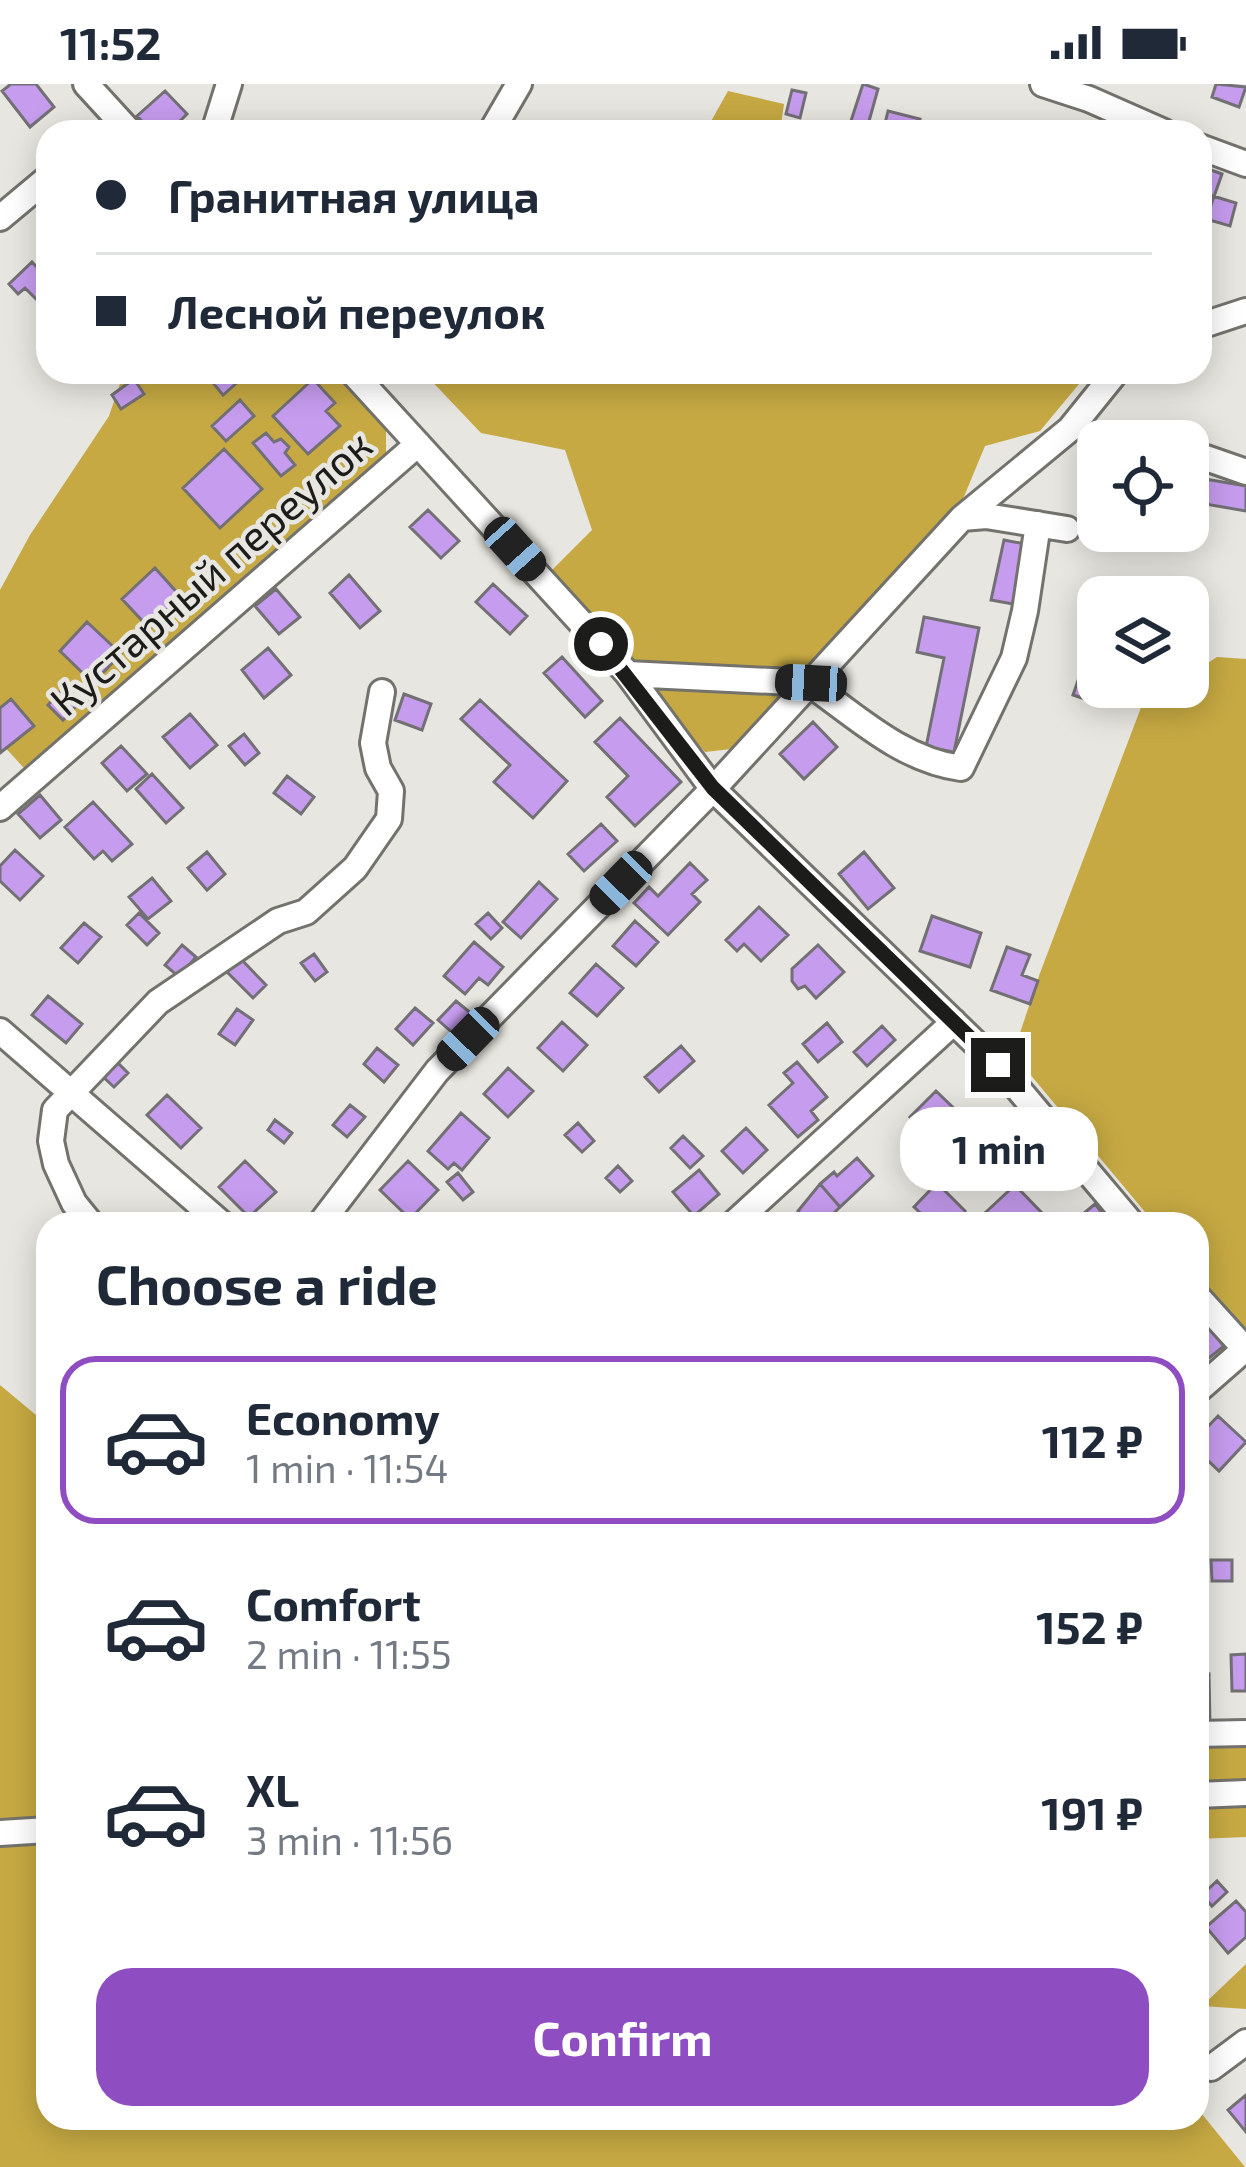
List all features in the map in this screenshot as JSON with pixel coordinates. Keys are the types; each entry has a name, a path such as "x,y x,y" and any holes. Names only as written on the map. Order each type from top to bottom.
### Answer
{"street":[{"path":"86,84 111,120"},
{"path":"218,120 229,84"},
{"path":"498,120 519,84"},
{"path":"1043,84 1136,120"},
{"path":"1212,151 1246,164"},
{"path":"0,218 36,188"},
{"path":"1212,322 1246,311"},
{"path":"363,384 628,674 713,788 998,1065 1122,1212"},
{"path":"329,1212 437,1071 812,684 962,518 1070,429 1106,384"},
{"name":"Кустарный переулок","path":"0,808 418,444"},
{"path":"1209,459 1246,472"},
{"path":"962,518 986,516 1067,529"},
{"path":"628,674 812,684 901,749 935,764 961,768 1014,658 1038,524"},
{"path":"83,1212 63,1182 51,1141 55,1110 158,1002 278,921 306,912 355,868 389,819 392,791 378,768 373,743 382,692"},
{"path":"746,1212 955,1022"},
{"path":"0,1030 208,1212"},
{"path":"1209,1309 1245,1349 1209,1380"},
{"path":"1209,1734 1246,1733"},
{"path":"1209,1795 1246,1793"},
{"path":"0,1833 36,1831"},
{"path":"1211,2068 1246,2042"}],"shaded area":[{"path":"728,91 784,104 782,120 712,120"},
{"path":"120,384 362,384 386,409 386,471 35,780 0,742 0,590 30,535 109,416"},
{"path":"434,384 1079,384 1040,431 985,446 958,511 731,749 705,752 546,576 592,530 565,450 481,433"},
{"path":"1217,657 1246,659 1246,1332 1209,1288 1209,1212 1145,1212 1013,1054 1141,708 1209,708 1209,662"},
{"path":"0,1385 36,1415 36,2130 1209,2130 1209,2123 1245,2167 0,2167"},
{"path":"1246,1736 1246,1837 1209,1839 1209,1738"},
{"path":"1246,1964 1246,2009 1209,2006 1209,1999"}],"building":[{"path":"11,84 36,84 54,107 30,127 2,91"},
{"path":"863,84 878,89 869,120 851,120"},
{"path":"1216,84 1246,87 1239,107 1212,97"},
{"path":"792,90 806,93 800,118 786,114"},
{"path":"165,91 187,114 181,120 141,120 137,116"},
{"path":"888,111 920,119 920,120 886,120"},
{"path":"1212,170 1222,174 1212,202"},
{"path":"1212,199 1236,203 1230,226 1212,221"},
{"path":"32,262 36,266 36,299 25,288 18,294 9,284"},
{"path":"127,384 137,384 144,394 121,409 112,395"},
{"path":"214,384 235,384 223,395"},
{"path":"308,384 318,384 335,403 326,411 340,426 308,454 273,416"},
{"path":"240,400 254,416 226,441 212,426"},
{"path":"266,433 289,447 285,453 295,465 281,476 253,443"},
{"path":"224,449 262,489 220,528 183,488"},
{"path":"1209,480 1246,486 1246,511 1209,505"},
{"path":"428,510 459,541 441,558 410,527"},
{"path":"1004,540 1025,544 1013,604 991,600"},
{"path":"155,568 181,597 168,609 173,614 149,628 122,599"},
{"path":"349,575 380,611 360,628 330,593"},
{"path":"493,584 527,616 510,634 476,602"},
{"path":"276,589 300,617 279,634 255,606"},
{"path":"924,617 979,628 954,752 926,747 944,658 917,652"},
{"path":"87,622 121,654 93,683 60,651"},
{"path":"268,648 291,675 264,698 242,670"},
{"path":"562,657 602,701 585,717 544,673"},
{"path":"64,688 79,703 63,720 48,705"},
{"path":"404,694 431,704 422,730 395,720"},
{"path":"11,699 34,726 0,753 0,708"},
{"path":"480,700 567,781 533,818 494,782 510,765 461,719"},
{"path":"190,714 217,745 190,768 163,737"},
{"path":"620,718 681,782 635,826 607,797 628,776 595,742"},
{"path":"813,722 837,747 804,779 780,754"},
{"path":"244,734 259,753 245,765 229,746"},
{"path":"121,746 147,774 127,791 102,763"},
{"path":"152,774 183,808 166,823 136,789"},
{"path":"287,776 314,797 301,814 274,793"},
{"path":"40,795 61,820 40,838 18,814"},
{"path":"93,802 132,844 112,861 103,851 94,859 65,827"},
{"path":"601,824 617,841 584,871 568,854"},
{"path":"15,850 43,876 20,900 0,881 0,866"},
{"path":"207,852 225,874 207,890 188,868"},
{"path":"864,852 894,888 868,909 839,874"},
{"path":"690,863 707,880 692,894 700,902 668,935 634,903 649,887 658,896"},
{"path":"152,878 171,901 148,919 129,897"},
{"path":"539,882 557,899 521,938 503,922"},
{"path":"759,907 788,935 761,961 744,944 737,951 726,940"},
{"path":"139,913 159,933 147,945 127,925"},
{"path":"488,913 502,928 491,939 476,924"},
{"path":"932,916 981,933 970,967 920,951"},
{"path":"635,921 658,942 636,966 613,946"},
{"path":"84,923 101,937 78,963 61,948"},
{"path":"474,942 503,967 488,985 479,978 465,994 444,976"},
{"path":"182,945 196,957 179,977 165,965"},
{"path":"818,945 844,972 816,998 805,986 798,989 792,969"},
{"path":"1007,947 1030,955 1022,975 1038,981 1030,1004 991,990"},
{"path":"314,954 327,972 315,981 301,963"},
{"path":"240,958 266,985 253,998 227,972"},
{"path":"596,964 623,988 597,1016 570,993"},
{"path":"48,996 82,1024 66,1043 32,1015"},
{"path":"456,1001 473,1015 455,1035 438,1020"},
{"path":"415,1008 433,1023 413,1045 396,1029"},
{"path":"237,1009 253,1020 235,1045 219,1034"},
{"path":"562,1022 587,1045 563,1071 538,1048"},
{"path":"827,1023 842,1042 818,1062 803,1044"},
{"path":"882,1026 895,1040 867,1066 854,1052"},
{"path":"681,1046 694,1061 659,1092 645,1077"},
{"path":"377,1048 398,1065 384,1082 364,1064"},
{"path":"115,1060 128,1073 114,1087 101,1075"},
{"path":"797,1062 827,1097 811,1111 818,1120 798,1137 769,1105 793,1083 784,1073"},
{"path":"508,1068 533,1091 508,1117 484,1094"},
{"path":"936,1091 965,1119 939,1145 910,1117"},
{"path":"167,1095 201,1128 181,1148 147,1115"},
{"path":"350,1105 365,1117 347,1137 333,1125"},
{"path":"461,1113 489,1138 462,1170 454,1163 448,1169 428,1151"},
{"path":"275,1120 292,1133 284,1143 268,1130"},
{"path":"578,1123 594,1141 582,1152 565,1135"},
{"path":"746,1128 767,1150 743,1173 722,1151"},
{"path":"683,1136 703,1156 690,1168 671,1148"},
{"path":"857,1158 873,1176 840,1207 820,1184"},
{"path":"245,1161 276,1192 254,1212 244,1212 219,1187"},
{"path":"408,1161 438,1190 417,1212 403,1212 380,1190"},
{"path":"618,1166 632,1181 620,1192 606,1178"},
{"path":"699,1170 719,1194 699,1212 690,1212 673,1192"},
{"path":"458,1173 473,1192 463,1200 447,1182"},
{"path":"937,1183 965,1211 919,1212 914,1207"},
{"path":"820,1184 840,1207 835,1212 798,1211"},
{"path":"1015,1185 1041,1212 986,1212"},
{"path":"1209,1328 1224,1346 1209,1358"},
{"path":"1218,1416 1246,1442 1219,1471 1209,1461 1209,1425"},
{"path":"1211,1560 1232,1560 1232,1581 1212,1581"},
{"path":"1246,1654 1246,1691 1232,1691 1231,1655"},
{"path":"1217,1881 1227,1892 1212,1906 1209,1888"},
{"path":"1236,1901 1246,1912 1246,1937 1228,1953 1209,1924"},
{"path":"1246,2095 1246,2132 1228,2110"}],"route":[{"path":"601,644 713,788 998,1065"}]}
